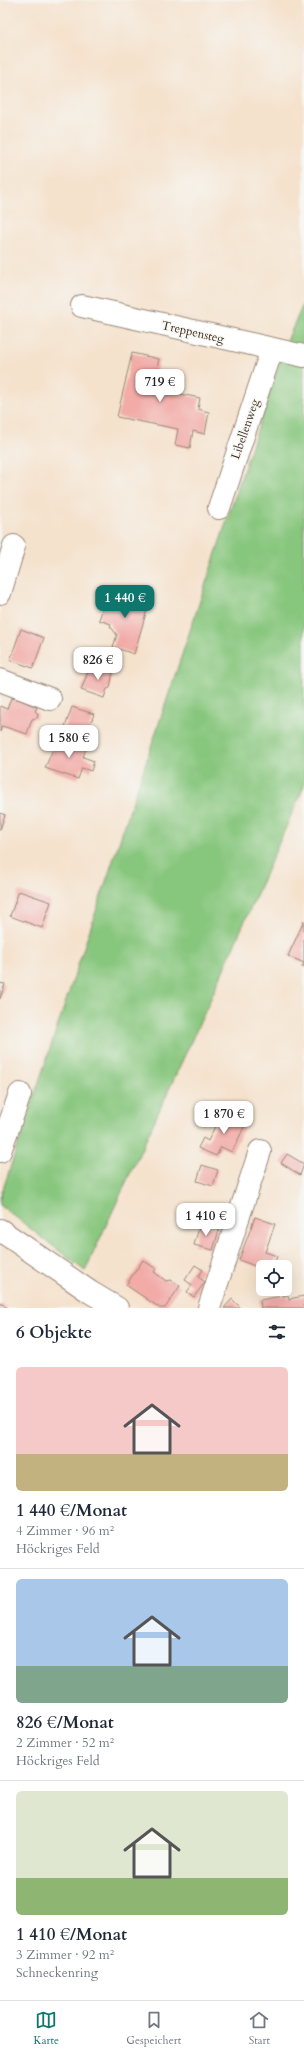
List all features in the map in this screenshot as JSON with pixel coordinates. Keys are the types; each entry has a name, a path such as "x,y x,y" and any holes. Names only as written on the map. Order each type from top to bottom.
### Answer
{"street":[{"name":"Treppensteg","path":"82,306 304,356"},
{"name":"Libellenweg","path":"219,508 272,350"},
{"path":"0,594 14,546"},
{"path":"0,680 50,699"},
{"path":"0,1151 20,1094"},
{"path":"209,1308 260,1151"},
{"path":"0,1230 90,1292 117,1308"}],"green space":[{"path":"304,302 304,786 208,1005 85,1271 0,1205 0,1198 287,341"}],"building":[{"path":"132,353 159,359 156,372 153,371 150,388 200,398 198,409 209,412 205,434 193,431 190,448 175,445 178,429 117,417"},
{"path":"122,590 138,596 137,598 149,603 134,654 113,647 117,635 110,626 111,624 99,620 107,594 120,598"},
{"path":"21,629 44,638 33,668 10,660"},
{"path":"91,664 113,671 110,688 107,689 104,698 81,690"},
{"path":"11,698 18,699 37,707 35,711 38,714 37,718 32,719 27,734 2,726 0,732 0,706 7,709"},
{"path":"72,707 94,714 87,734 65,727"},
{"path":"58,737 87,746 83,757 94,761 91,771 82,768 78,779 45,768"},
{"path":"0,813 5,815 0,830"},
{"path":"19,891 51,902 42,928 10,916"},
{"path":"304,921 304,963 288,956"},
{"path":"0,983 5,984 0,999"},
{"path":"222,1112 246,1123 232,1152 221,1147 216,1156 198,1148 203,1138 208,1141"},
{"path":"287,1154 304,1164 300,1175 281,1163"},
{"path":"202,1165 218,1170 213,1186 197,1181"},
{"path":"255,1217 275,1224 265,1252 277,1256 276,1260 256,1260 256,1266 239,1260"},
{"path":"200,1224 219,1230 213,1250 194,1245"},
{"path":"143,1260 156,1269 154,1272 166,1281 171,1280 180,1286 165,1308 160,1308 126,1285"},
{"path":"195,1265 203,1270 198,1277 205,1282 194,1297 187,1292 192,1285 185,1280"},
{"path":"282,1296 288,1296 289,1299 304,1296 304,1308 261,1308 260,1300"},
{"path":"232,1299 241,1308 224,1308"},
{"path":"0,1303 8,1308 0,1308"}]}
